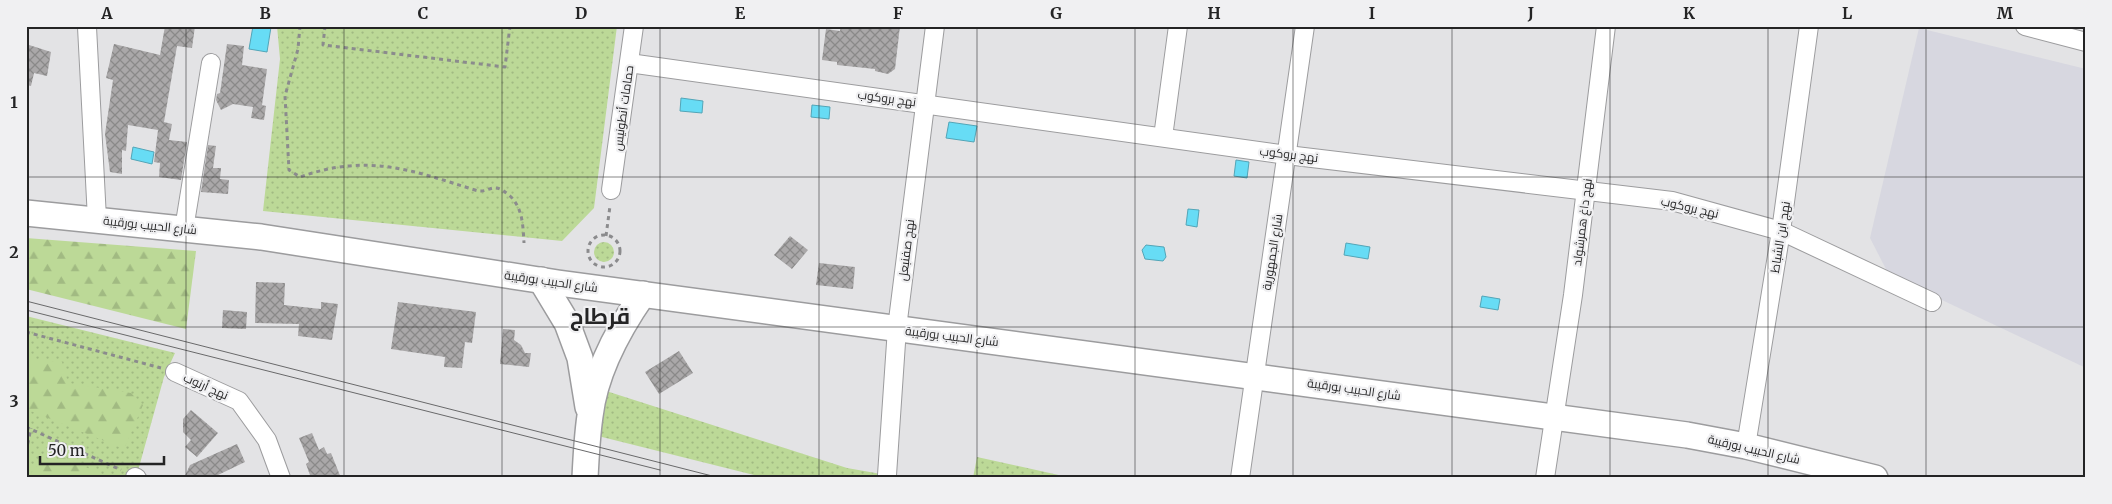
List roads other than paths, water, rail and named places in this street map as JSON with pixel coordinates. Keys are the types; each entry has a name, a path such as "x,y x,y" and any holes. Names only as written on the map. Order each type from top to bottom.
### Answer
{"main road":[{"name":"شارع الحبيب بورقيبة","path":"26,213 261,237 541,280 1255,375 1687,435 1746,446 1875,478"},
{"path":"541,280 567,324 580,358 590,415"},
{"path":"585,478 590,415 603,366 626,320 643,294"}],"street":[{"name":"حمامات أنطونيس","path":"612,190 634,26"},
{"name":"نهج صفنبعل","path":"887,475 897,328 935,26"},
{"path":"1163,137 1178,26"},
{"name":"شارع الجمهورية","path":"1240,478 1305,26"},
{"name":"نهج داغ همرشولد","path":"1545,478 1573,295 1606,26"},
{"name":"نهج ابن الشباط","path":"1746,446 1781,231 1809,26"},
{"path":"2025,26 2086,42"},
{"path":"87,27 97,220"},
{"name":"نهج بروكوب","path":"629,62 1287,154 1672,201 1781,231 1932,302"},
{"path":"184,229 210,63"},
{"name":"نهج أرنوب","path":"175,372 239,401 267,440 281,478"}],"water":[{"path":"253,26 271,27 267,52 249,49"},
{"path":"681,98 703,101 702,113 680,111"},
{"path":"812,105 830,107 829,119 811,117"},
{"path":"949,122 977,126 974,142 946,138"},
{"path":"133,147 154,152 152,164 131,159"},
{"path":"1236,160 1249,162 1247,178 1234,176"},
{"path":"1188,209 1199,210 1197,227 1186,225"},
{"path":"1346,243 1370,247 1368,259 1344,255"},
{"path":"1146,245 1164,247 1166,257 1163,261 1145,259 1142,250"},
{"path":"1482,296 1500,299 1498,310 1480,307"}],"tram line":[{"path":"26,301 720,478"},
{"path":"26,310 660,470"}],"district":[{"name":"قرطاج","path":"600,316"}]}
